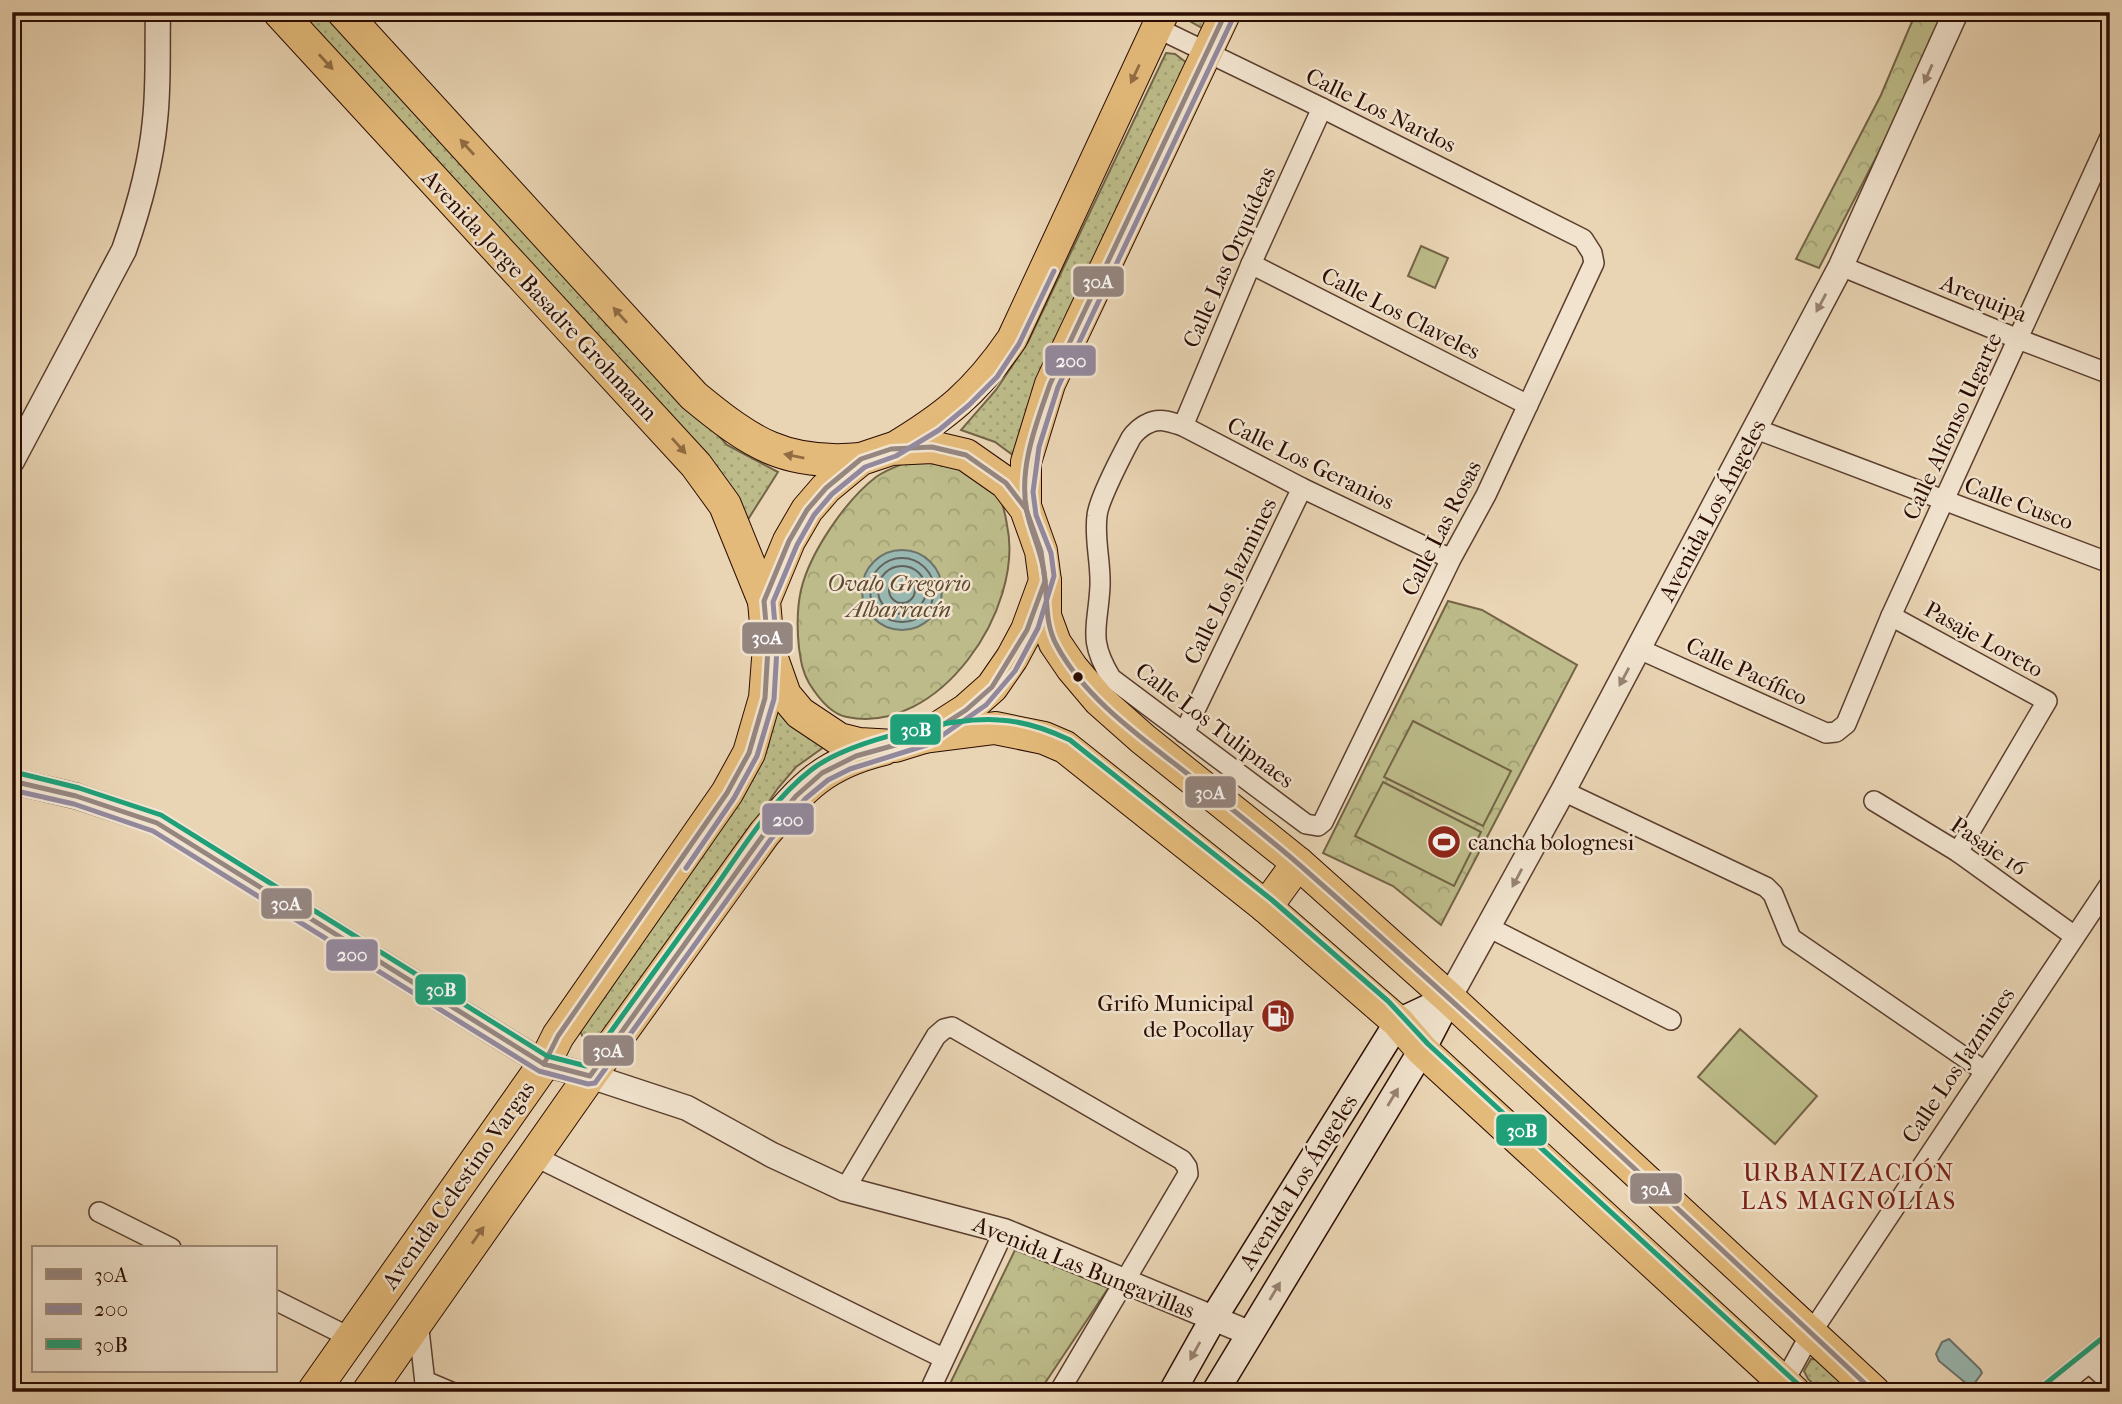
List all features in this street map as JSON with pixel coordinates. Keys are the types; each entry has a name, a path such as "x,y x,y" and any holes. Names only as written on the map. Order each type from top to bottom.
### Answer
{"highway":[{"name":"Avenida Jorge Basadre Grohmann","path":"279,12 696,465 725,505 764,601"},
{"name":"Avenida Jorge Basadre Grohmann","path":"343,12 694,396 726,422 755,442 786,455 830,462 932,447 966,455 1006,483 1026,509 1041,551 1045,581"},
{"path":"876,454 826,488 807,510 789,541 764,601 768,647 785,695 800,713 839,739 859,744 909,742 995,728 1044,738 1065,747 1266,907 1398,1022 1422,1049 1789,1387"},
{"path":"909,742 966,710 992,687 1027,630 1045,581"},
{"path":"1045,581 1045,616 1055,643 1099,701 1298,863 1449,998 1874,1392"},
{"name":"Avenida Celestino Vargas","path":"313,1392 544,1063 558,1037 727,793 749,753 765,698 768,647"},
{"name":"Avenida Celestino Vargas","path":"369,1392 590,1076 764,834 796,796 822,773 856,756 909,742"},
{"path":"1266,907 1298,863"},
{"path":"412,1251 450,1275"}],"main road":[{"path":"1026,509 1026,462 1050,384 1226,12"},
{"path":"876,454 934,423 963,399 990,371 1012,339 1160,20"},
{"path":"1398,1022 1449,998"},
{"name":"Avenida Los Ángeles","path":"1215,1392 1422,1049 1449,998"},
{"name":"Avenida Los Ángeles","path":"1172,1392 1213,1319 1398,1022"}],"street":[{"path":"12,461 124,250 135,217 145,184 155,119 158,12"},
{"name":"Avenida Los Ángeles","path":"1449,998 1490,928 1841,266 1956,12"},
{"name":"Calle Los Nardos","path":"1160,20 1207,53 1583,239"},
{"name":"Calle Las Orquídeas","path":"1183,426 1251,264 1322,108"},
{"name":"Calle Alfonso Ugarte","path":"1836,732 1846,724 1891,616 2018,339 2101,181 2110,137"},
{"name":"Calle Las Rosas","path":"1306,824 1318,826 1326,818 1451,559 1486,495 1594,263 1592,253 1583,239"},
{"name":"Calle Los Claveles","path":"1251,264 1528,405"},
{"name":"Arequipa","path":"1841,266 2110,374"},
{"name":"Calle Los Geranios","path":"1147,423 1164,420 1183,426 1302,488 1451,559"},
{"name":"Calle Los Tulipnaes","path":"1147,423 1133,435 1097,512 1100,583 1095,632 1097,652 1111,678 1306,824"},
{"name":"Calle Cusco","path":"1756,429 2110,563"},
{"name":"Calle Los Jazmines","path":"1184,733 1302,488"},
{"name":"Pasaje Loreto","path":"1891,616 2047,701 1958,852"},
{"name":"Calle Pacífico","path":"1639,649 1812,728 1826,733 1836,732"},
{"name":"Avenida Las Bungavillas","path":"12,781 76,796 157,823 544,1063 687,1108 772,1155 845,1189 1004,1231 1249,1333"},
{"path":"1563,791 1766,887 1773,894 1791,937 1983,1070"},
{"name":"Pasaje 16","path":"1874,801 1958,852 2073,935"},
{"name":"Calle Los Jazmines","path":"1789,1387 1811,1333 1983,1070 2110,884"},
{"path":"1490,928 1671,1020"},
{"path":"845,1189 936,1037 944,1029 952,1027 1182,1160 1188,1174 1059,1392"},
{"path":"534,1156 943,1358"},
{"path":"99,1212 167,1246"},
{"path":"929,1392 1004,1231"},
{"path":"276,1300 351,1338"},
{"path":"418,1321 426,1386 451,1392"},
{"path":"2049,1392 2110,1343"},
{"path":"2088,1362 2110,1382"}],"green space":[{"path":"297,12 329,12 727,445 778,472 747,521"},
{"path":"1184,12 1216,12 1202,28 1186,19"},
{"path":"1916,12 1944,12 1902,107 1819,268 1796,259 1881,95"},
{"path":"1166,53 1175,54 1187,63 1018,459 995,442 961,430 996,390 1028,342"},
{"path":"1421,246 1448,258 1435,288 1408,276"},
{"name":"Ovalo Gregorio Albarracín","path":"915,459 953,462 998,495 1006,520 1009,558 1003,593 989,627 968,659 943,686 913,707 881,718 847,717 825,704 805,674 798,633 801,590 821,544 853,499 880,474"},
{"path":"1448,601 1482,610 1577,665 1441,925 1393,886 1323,853"},
{"path":"776,709 828,744 796,767 778,788 607,1039 596,1044 588,1043 579,1026 750,778 768,747"},
{"path":"1413,721 1511,771 1483,826 1384,777"},
{"path":"1383,782 1481,832 1454,886 1355,836"},
{"path":"1740,1029 1817,1096 1775,1144 1698,1077"},
{"path":"1015,1250 1109,1287 1039,1392 946,1392"},
{"path":"1811,1359 1825,1360 1860,1392 1822,1392 1808,1379 1804,1371"}],"water":[{"path":"902,550 917,553 930,562 939,575 942,590 939,605 930,618 917,627 902,630 887,627 874,618 865,605 862,590 865,575 874,562 887,553"},
{"path":"1949,1339 1980,1369 1982,1373 1974,1384 1967,1384 1939,1361 1936,1354 1942,1342"}],"transit line":[{"name":"30A","path":"1226,12 1050,384 1034,431 1027,463 1025,496 1043,564 1048,619 1057,646 1097,699 1302,867 1375,931 1874,1392"},
{"name":"200","path":"12,790 74,804 153,831 539,1071 588,1084 595,1083 771,839 805,799 828,780 850,769 930,744 986,705 1015,671 1038,628 1054,576 1051,553 1036,515 1033,492 1039,447 1058,387 1234,16"},
{"name":"200","path":"686,868 734,798 757,756 774,699 777,648 773,602 797,545 814,515 832,494 865,467 896,456 939,430 997,377 1019,344 1054,271"},
{"name":"30A","path":"932,447 966,455 1006,483 1026,509 1041,551 1045,581 1027,630 992,687 966,710 924,737 856,756 822,773 796,796 764,834 590,1076 544,1064 558,1036 727,793 749,753 765,698 768,647 764,601 789,541 807,510 826,488 861,459 891,449 932,447"},
{"name":"30B","path":"14,772 79,788 161,815 547,1056 586,1066 758,826 783,796 811,770 850,749 929,726 999,720 1045,730 1070,740 1272,900 1388,1001 1428,1044 1800,1386"},
{"name":"30A","path":"12,781 76,796 157,823 544,1064"},
{"name":"30B","path":"2044,1385 2105,1336"}],"place":[{"name":"cancha bolognesi","path":"1444,842"},
{"name":"Grifo Municipal de Pocollay","path":"1278,1016"}],"district":[{"name":"URBANIZACIÓN LAS MAGNOLIAS","path":"1849,1187"}]}
